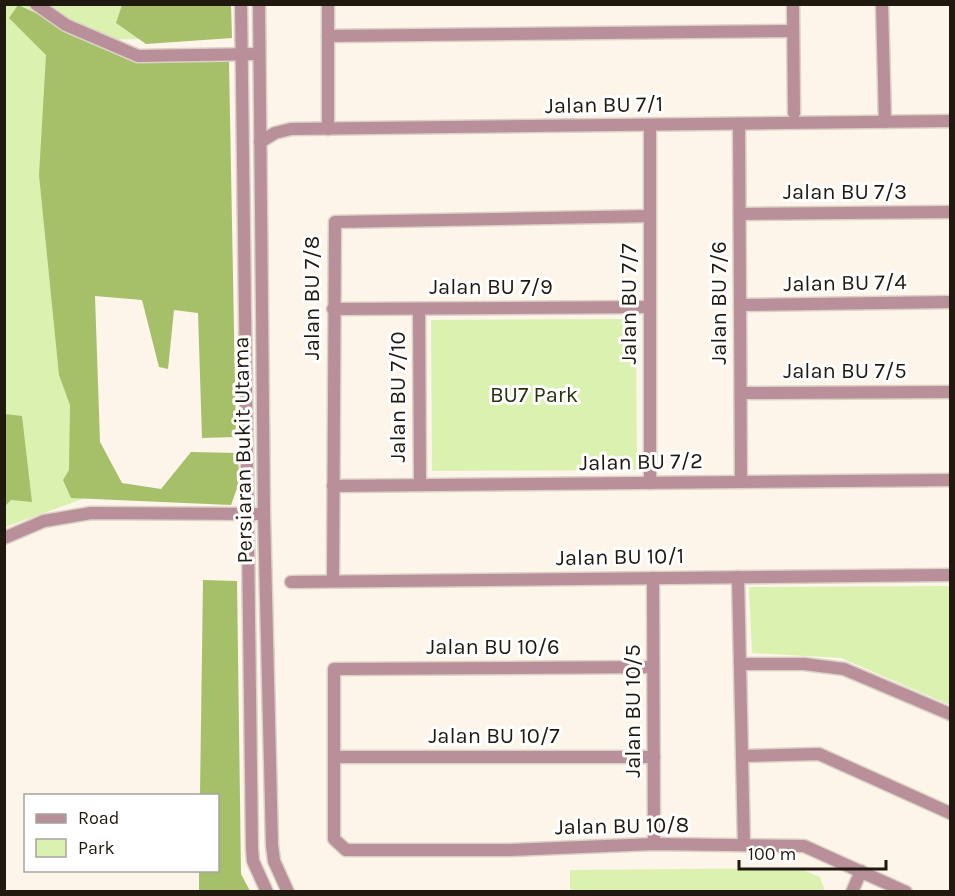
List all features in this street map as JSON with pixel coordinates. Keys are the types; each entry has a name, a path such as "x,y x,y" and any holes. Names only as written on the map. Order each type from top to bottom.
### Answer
{"street":[{"path":"36,4 66,25 138,56 259,54"},
{"name":"Persiaran Bukit Utama","path":"241,4 252,848 253,861 267,891"},
{"name":"Persiaran Bukit Utama","path":"259,4 264,514 273,855 288,891"},
{"path":"328,4 328,129"},
{"path":"793,4 794,113"},
{"path":"882,4 885,122"},
{"path":"328,36 794,31"},
{"name":"Jalan BU 7/1","path":"261,142 282,131 328,129 951,121"},
{"name":"Jalan BU 7/6","path":"739,124 741,482"},
{"name":"Jalan BU 7/7","path":"650,125 650,483"},
{"name":"Jalan BU 7/3","path":"740,214 951,213"},
{"name":"Jalan BU 7/8","path":"333,581 333,227 335,222 340,220 650,216"},
{"name":"Jalan BU 7/4","path":"740,305 951,302"},
{"name":"Jalan BU 7/9","path":"333,309 650,307"},
{"name":"Jalan BU 7/10","path":"419,309 420,485"},
{"name":"Jalan BU 7/5","path":"741,393 951,392"},
{"name":"Jalan BU 7/2","path":"333,486 951,480"},
{"path":"4,538 44,521 91,513 264,514"},
{"name":"Jalan BU 10/1","path":"291,582 951,574"},
{"path":"738,577 744,845"},
{"name":"Jalan BU 10/5","path":"653,578 654,844"},
{"path":"740,664 804,664 844,669 951,714"},
{"name":"Jalan BU 10/6","path":"334,757 334,669 653,668"},
{"path":"742,756 819,754 951,813"},
{"name":"Jalan BU 10/7","path":"334,757 654,757"},
{"name":"Jalan BU 10/8","path":"334,757 334,839 346,850 510,849 654,844 804,846 906,891"},
{"path":"852,891 861,871"}],"green space":[{"path":"4,5 226,5 226,37 49,41 99,493 5,527"},
{"path":"18,5 139,60 229,62 236,437 202,438 198,313 174,310 168,369 159,367 142,300 95,296 100,442 122,483 161,489 191,452 237,453 240,480 231,505 71,498 63,480 69,470 70,405 59,375 39,175 46,55 9,18"},
{"path":"122,5 231,5 232,38 146,44 116,23"},
{"name":"BU7 Park","path":"636,319 637,470 432,471 431,320"},
{"path":"5,414 22,416 32,502 11,500 5,506"},
{"path":"203,580 237,581 241,874 250,891 199,891 199,872 219,872 219,794 200,794"},
{"path":"950,586 950,705 841,658 752,653 749,587"},
{"path":"798,868 820,877 825,891 570,891 570,870"}]}
